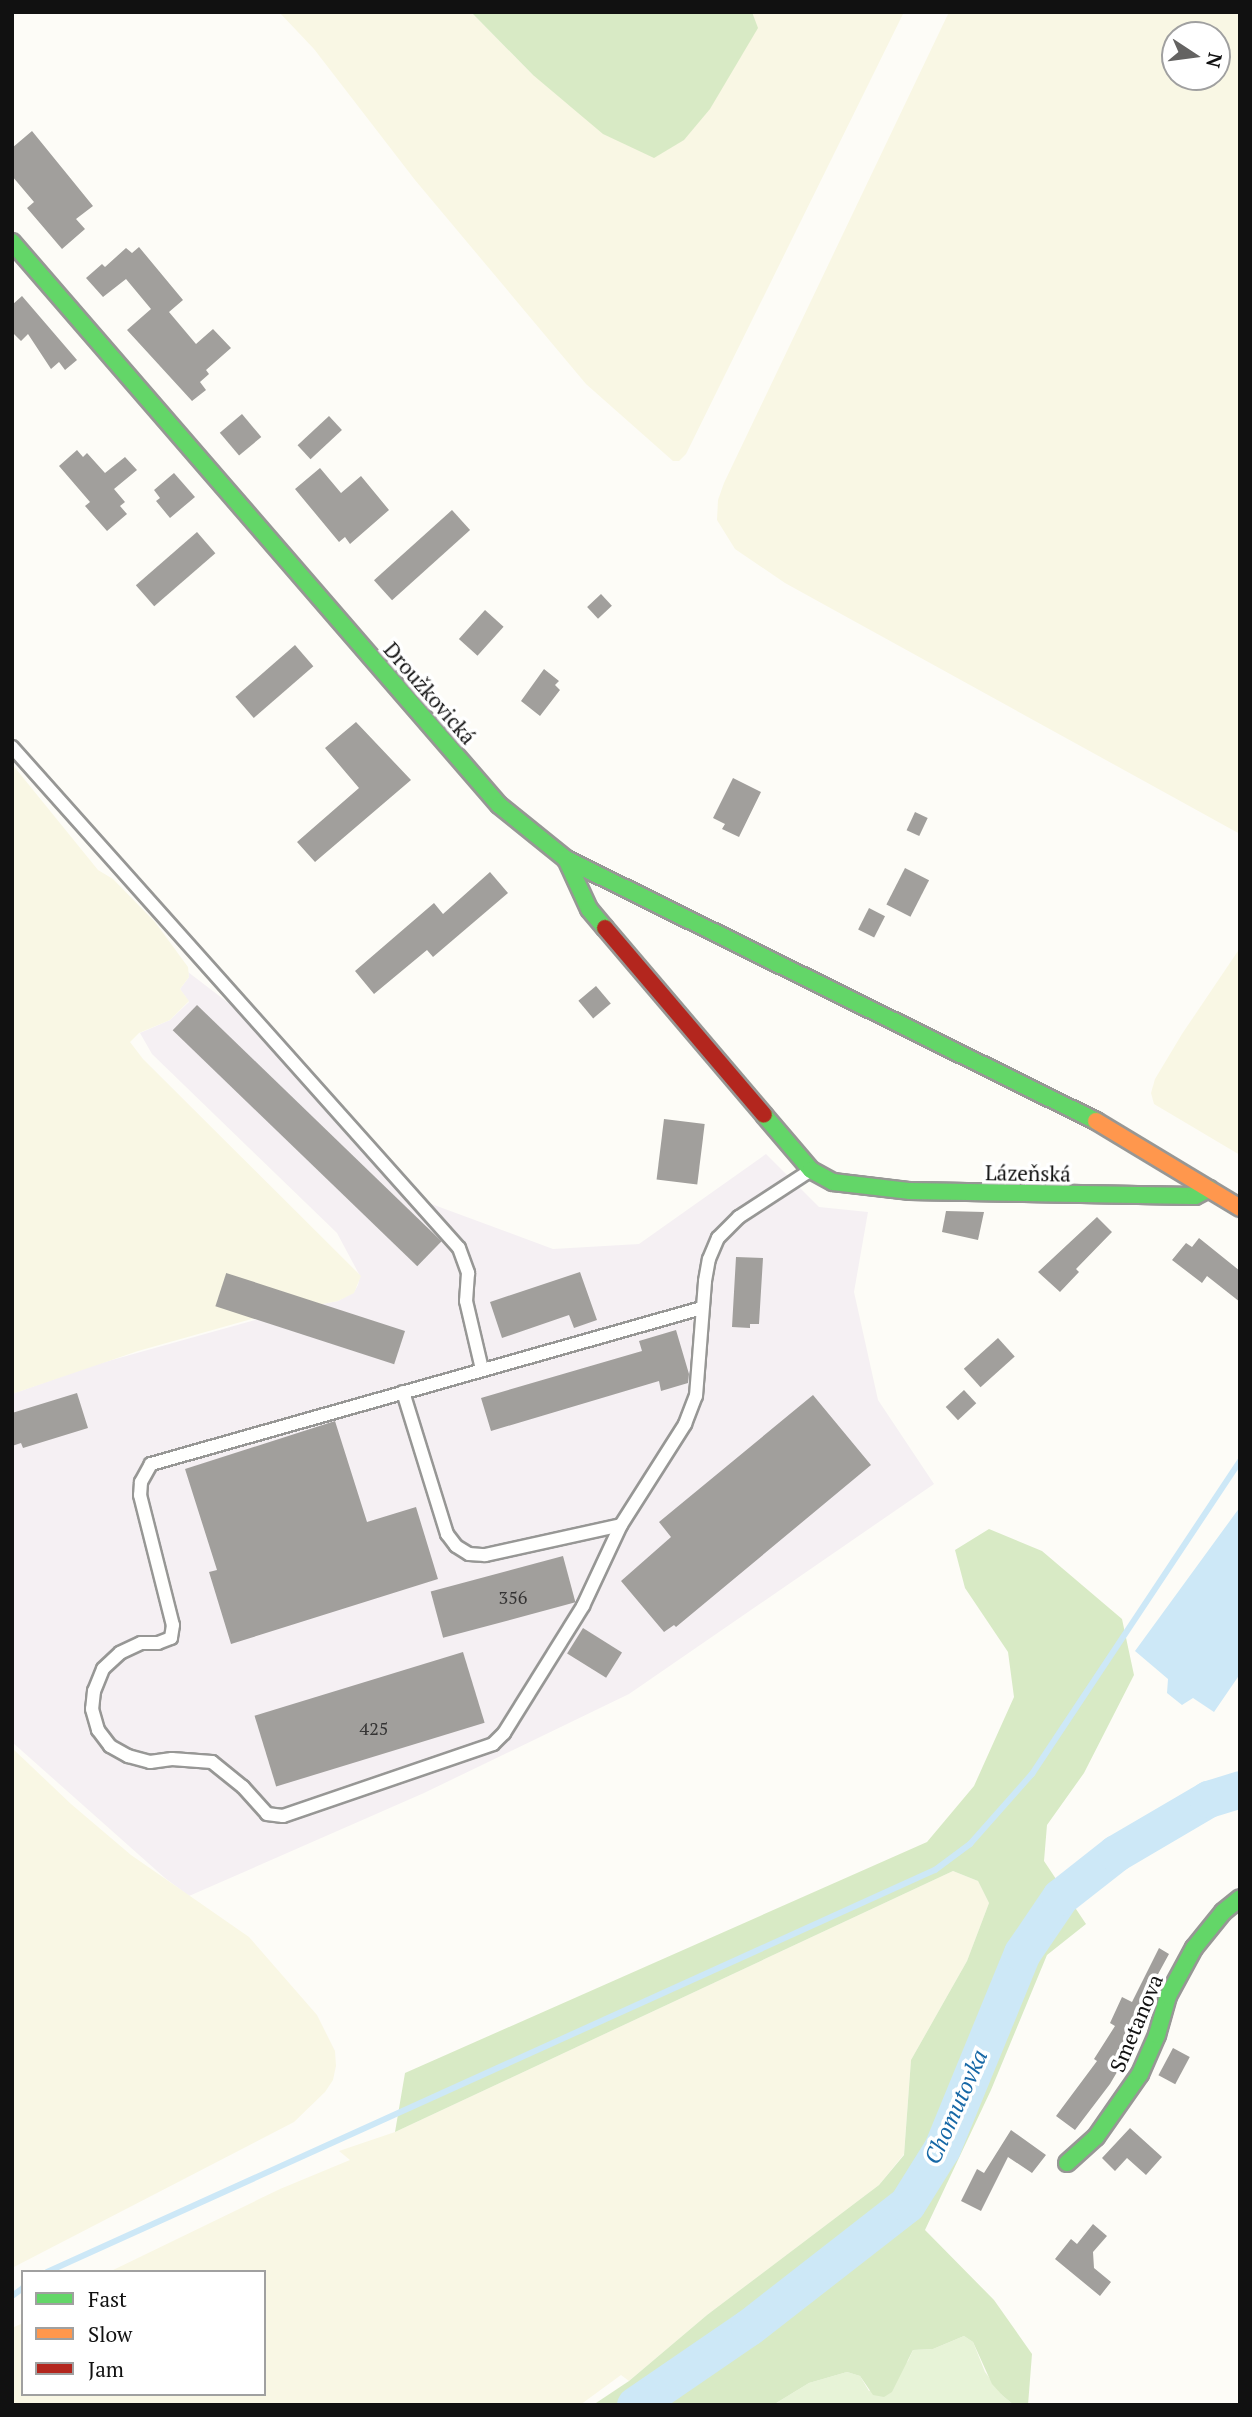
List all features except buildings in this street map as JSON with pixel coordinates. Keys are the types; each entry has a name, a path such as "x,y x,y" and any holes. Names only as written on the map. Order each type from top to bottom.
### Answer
{"street":[{"name":"Droužkovická","path":"12,242 499,805 566,859 589,909 811,1170"},
{"path":"566,859 1111,1128 1240,1208"},
{"name":"Lázeňská","path":"811,1170 834,1182 910,1191 1195,1196 1209,1189"},
{"name":"Smetanova","path":"1067,2163 1096,2137 1140,2074 1157,2035 1168,1996 1194,1948 1223,1913 1240,1898"}],"lane":[{"path":"12,747 459,1248 468,1273 466,1301 482,1369"},
{"path":"702,1308 151,1464 145,1471 140,1494 173,1625 171,1638 158,1643 141,1643 120,1653 103,1669 94,1691 93,1709 98,1730 110,1746 128,1756 150,1762 173,1759 212,1762 243,1787 267,1814 283,1816 480,1751 504,1733 583,1606 621,1525 685,1424 696,1396 702,1308 709,1259 727,1226 811,1170"},
{"path":"403,1392 447,1534 456,1546 469,1554 485,1555 621,1525"}],"shaded area":[{"path":"279,12 471,12 533,75 743,49 757,28 752,12 904,12 686,454 679,461 673,461 586,384 415,180 314,49"},
{"path":"949,12 1240,12 1240,834 785,583 735,549 717,520 718,500"},
{"path":"12,764 98,870 113,879 155,922 188,967 189,977 180,989 189,1001 170,1020 139,1033 130,1042 143,1059 361,1276 354,1293 338,1301 266,1315 138,1351 12,1394"},
{"path":"1240,948 1240,1155 1154,1104 1151,1093 1155,1079 1182,1034"},
{"path":"188,972 290,1050 426,1202 553,1249 639,1244 766,1154 819,1207 868,1212 854,1292 878,1400 934,1484 629,1694 424,1793 189,1896 165,1878 12,1742 12,1394 94,1365 291,1310 338,1301 354,1292 358,1285 360,1276 337,1233 152,1054 140,1033 170,1020 189,1002 180,989 189,977"},
{"path":"12,1748 71,1804 131,1855 249,1937 317,2015 335,2051 336,2066 333,2080 325,2092 294,2122 12,2268"},
{"path":"953,1871 978,1881 989,1903 967,1961 911,2060 904,2154 879,2185 707,2315 629,2381 621,2375 580,2405 12,2405 12,2328 21,2324 21,2396 266,2396 266,2270 113,2270 280,2189 350,2160 339,2151 395,2132"}],"green space":[{"path":"471,12 752,12 758,28 710,109 684,140 654,158 603,134 533,75"},
{"path":"989,1529 1042,1551 1122,1619 1134,1675 1084,1773 1047,1825 1044,1861 1086,1924 1047,1955 991,2090 925,2230 994,2300 1032,2354 1028,2405 1014,2405 1003,2396 992,2384 973,2342 964,2336 933,2349 913,2350 892,2392 884,2397 873,2395 860,2376 847,2372 809,2383 773,2405 593,2405 629,2381 707,2315 879,2185 904,2155 911,2060 967,1961 989,1903 978,1881 953,1871 395,2132 405,2073 927,1842 974,1786 1014,1697 1008,1652 965,1588 955,1550"},
{"path":"964,2336 973,2342 985,2372 1003,2396 1014,2405 773,2405 809,2383 847,2372 860,2376 869,2391 908,2361 913,2350 933,2349"}],"water":[{"path":"1240,1507 1240,1674 1214,1712 1193,1698 1182,1705 1167,1693 1168,1679 1135,1651"}],"waterway":[{"path":"51,2270 935,1870 970,1844 1032,1774 1240,1461"},
{"name":"Chomutovka","path":"635,2405 749,2327 907,2204 942,2148 1022,1953 1060,1897 1116,1853 1208,1799 1240,1789"},
{"path":"12,2296 21,2289"}],"traffic: fast":[{"path":"12,242 499,805 566,859 589,909 605,928"},
{"path":"566,859 1096,1121"},
{"path":"764,1115 811,1170 833,1182 910,1191 1195,1196 1209,1189"},
{"path":"1067,2163 1096,2137 1140,2074 1157,2035 1168,1996 1194,1948 1223,1912 1240,1898"}],"traffic: slow":[{"path":"1096,1121 1240,1208"}],"traffic: jam":[{"path":"605,928 764,1115"}]}
